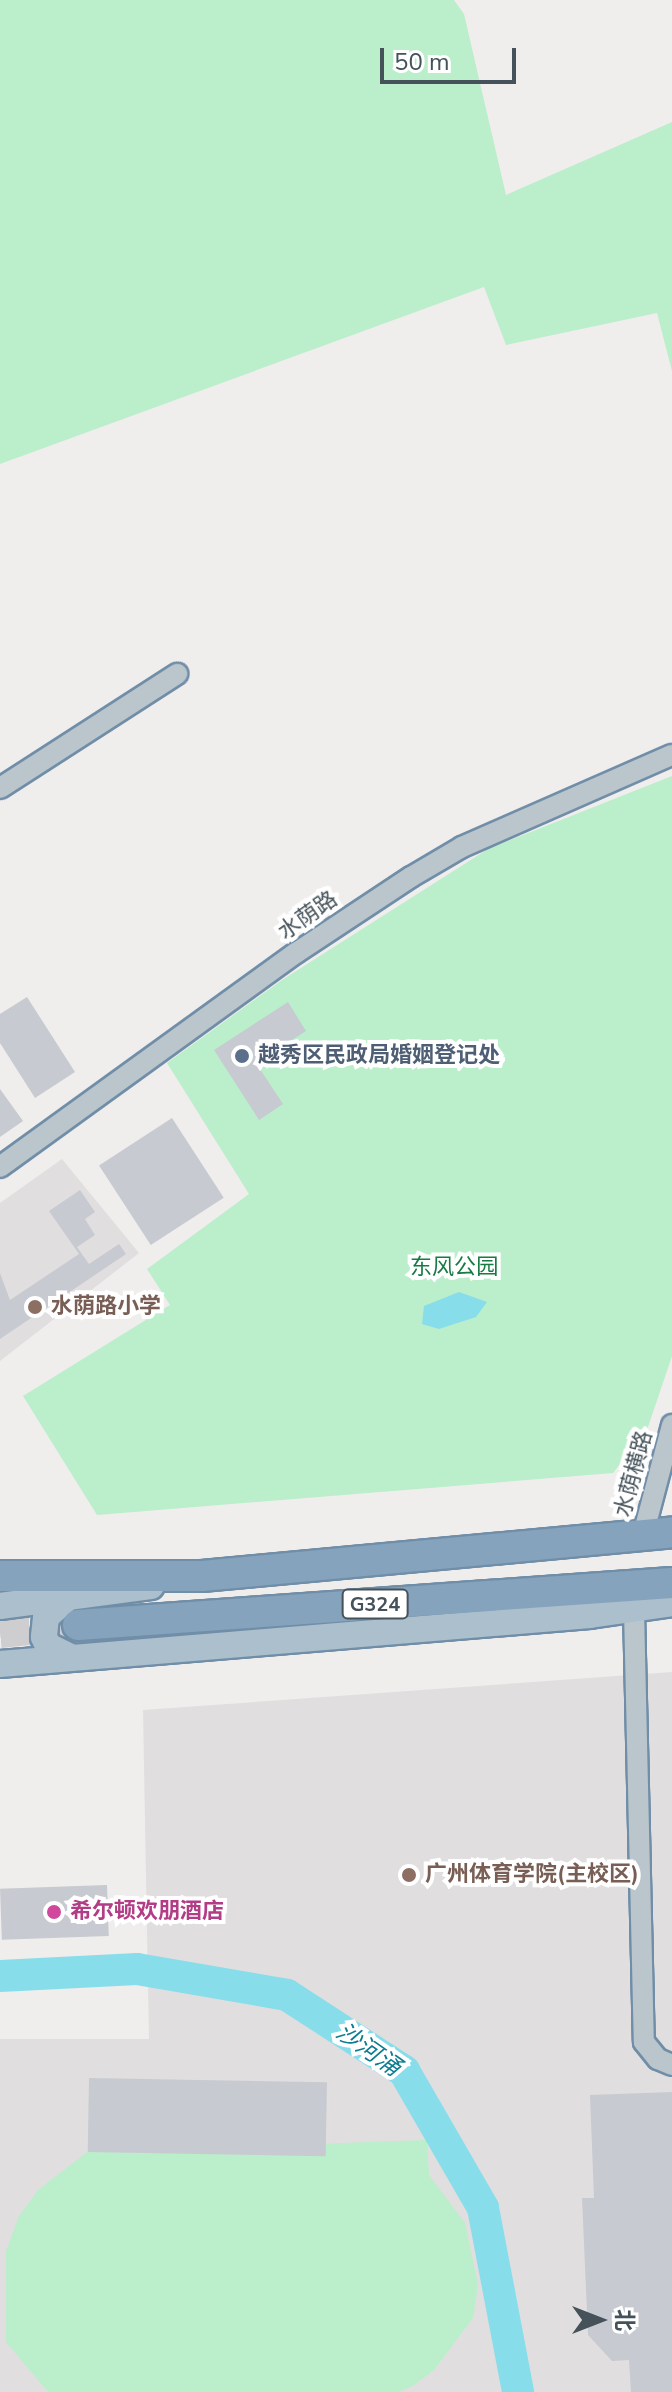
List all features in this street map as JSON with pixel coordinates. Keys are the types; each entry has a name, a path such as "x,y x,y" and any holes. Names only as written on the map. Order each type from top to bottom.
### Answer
{"highway":[{"name":"G324","path":"0,1576 202,1576 658,1533"},
{"name":"G324","path":"73,1612 672,1583"}],"main road":[{"path":"71,1657 48,1646 44,1637 46,1617 202,1576"},
{"path":"0,1664 634,1610 672,1603"},
{"path":"0,1606 73,1612"}],"street":[{"path":"0,788 177,674"},
{"name":"水荫路","path":"0,1167 296,953 411,877 462,847 672,755"},
{"name":"水荫横路","path":"658,1533 672,1425"},
{"path":"634,1610 644,2042 658,2059 672,2065"}],"shaded area":[{"name":"水荫路小学","path":"62,1159 139,1253 0,1361 0,1203"},
{"name":"广州体育学院(主校区)","path":"672,1672 672,2392 0,2392 0,2039 149,2039 143,1710"}],"green space":[{"path":"0,0 454,0 464,14 506,195 672,122 672,371 657,313 506,345 484,287 0,464"},
{"name":"东风公园","path":"672,776 672,1356 647,1430 613,1473 97,1515 23,1396 170,1305 147,1269 249,1194 167,1063 282,980 488,849"},
{"path":"427,2140 429,2175 465,2223 478,2285 473,2318 434,2370 414,2385 399,2392 48,2392 6,2342 6,2251 19,2216 38,2190 87,2152"}],"water":[{"path":"459,1292 487,1302 476,1317 439,1329 422,1324 424,1306"}],"building":[{"path":"27,997 75,1072 35,1098 0,1043 0,1014"},
{"name":"越秀区民政局婚姻登记处","path":"288,1002 306,1031 256,1063 283,1104 259,1120 214,1050"},
{"path":"0,1089 23,1121 0,1137"},
{"path":"172,1118 224,1198 151,1245 99,1165"},
{"path":"80,1190 95,1212 85,1219 95,1235 77,1247 89,1264 119,1244 126,1254 0,1339 0,1273 10,1300 79,1254 49,1211"},
{"name":"希尔顿欢朋酒店","path":"107,1885 109,1936 2,1940 0,1889"},
{"path":"89,2078 327,2082 326,2156 88,2152"},
{"path":"672,2092 672,2392 631,2392 629,2360 612,2361 588,2335 582,2198 594,2198 590,2095"}],"waterway":[{"name":"沙河涌","path":"0,1976 137,1969 287,1995 404,2071 483,2208 518,2392"}],"tunnel":[{"path":"0,1633 78,1625"}],"place":[{"name":"越秀区民政局婚姻登记处","path":"242,1056"},
{"name":"水荫路小学","path":"35,1307"},
{"name":"广州体育学院(主校区)","path":"409,1875"},
{"name":"希尔顿欢朋酒店","path":"54,1912"}]}
